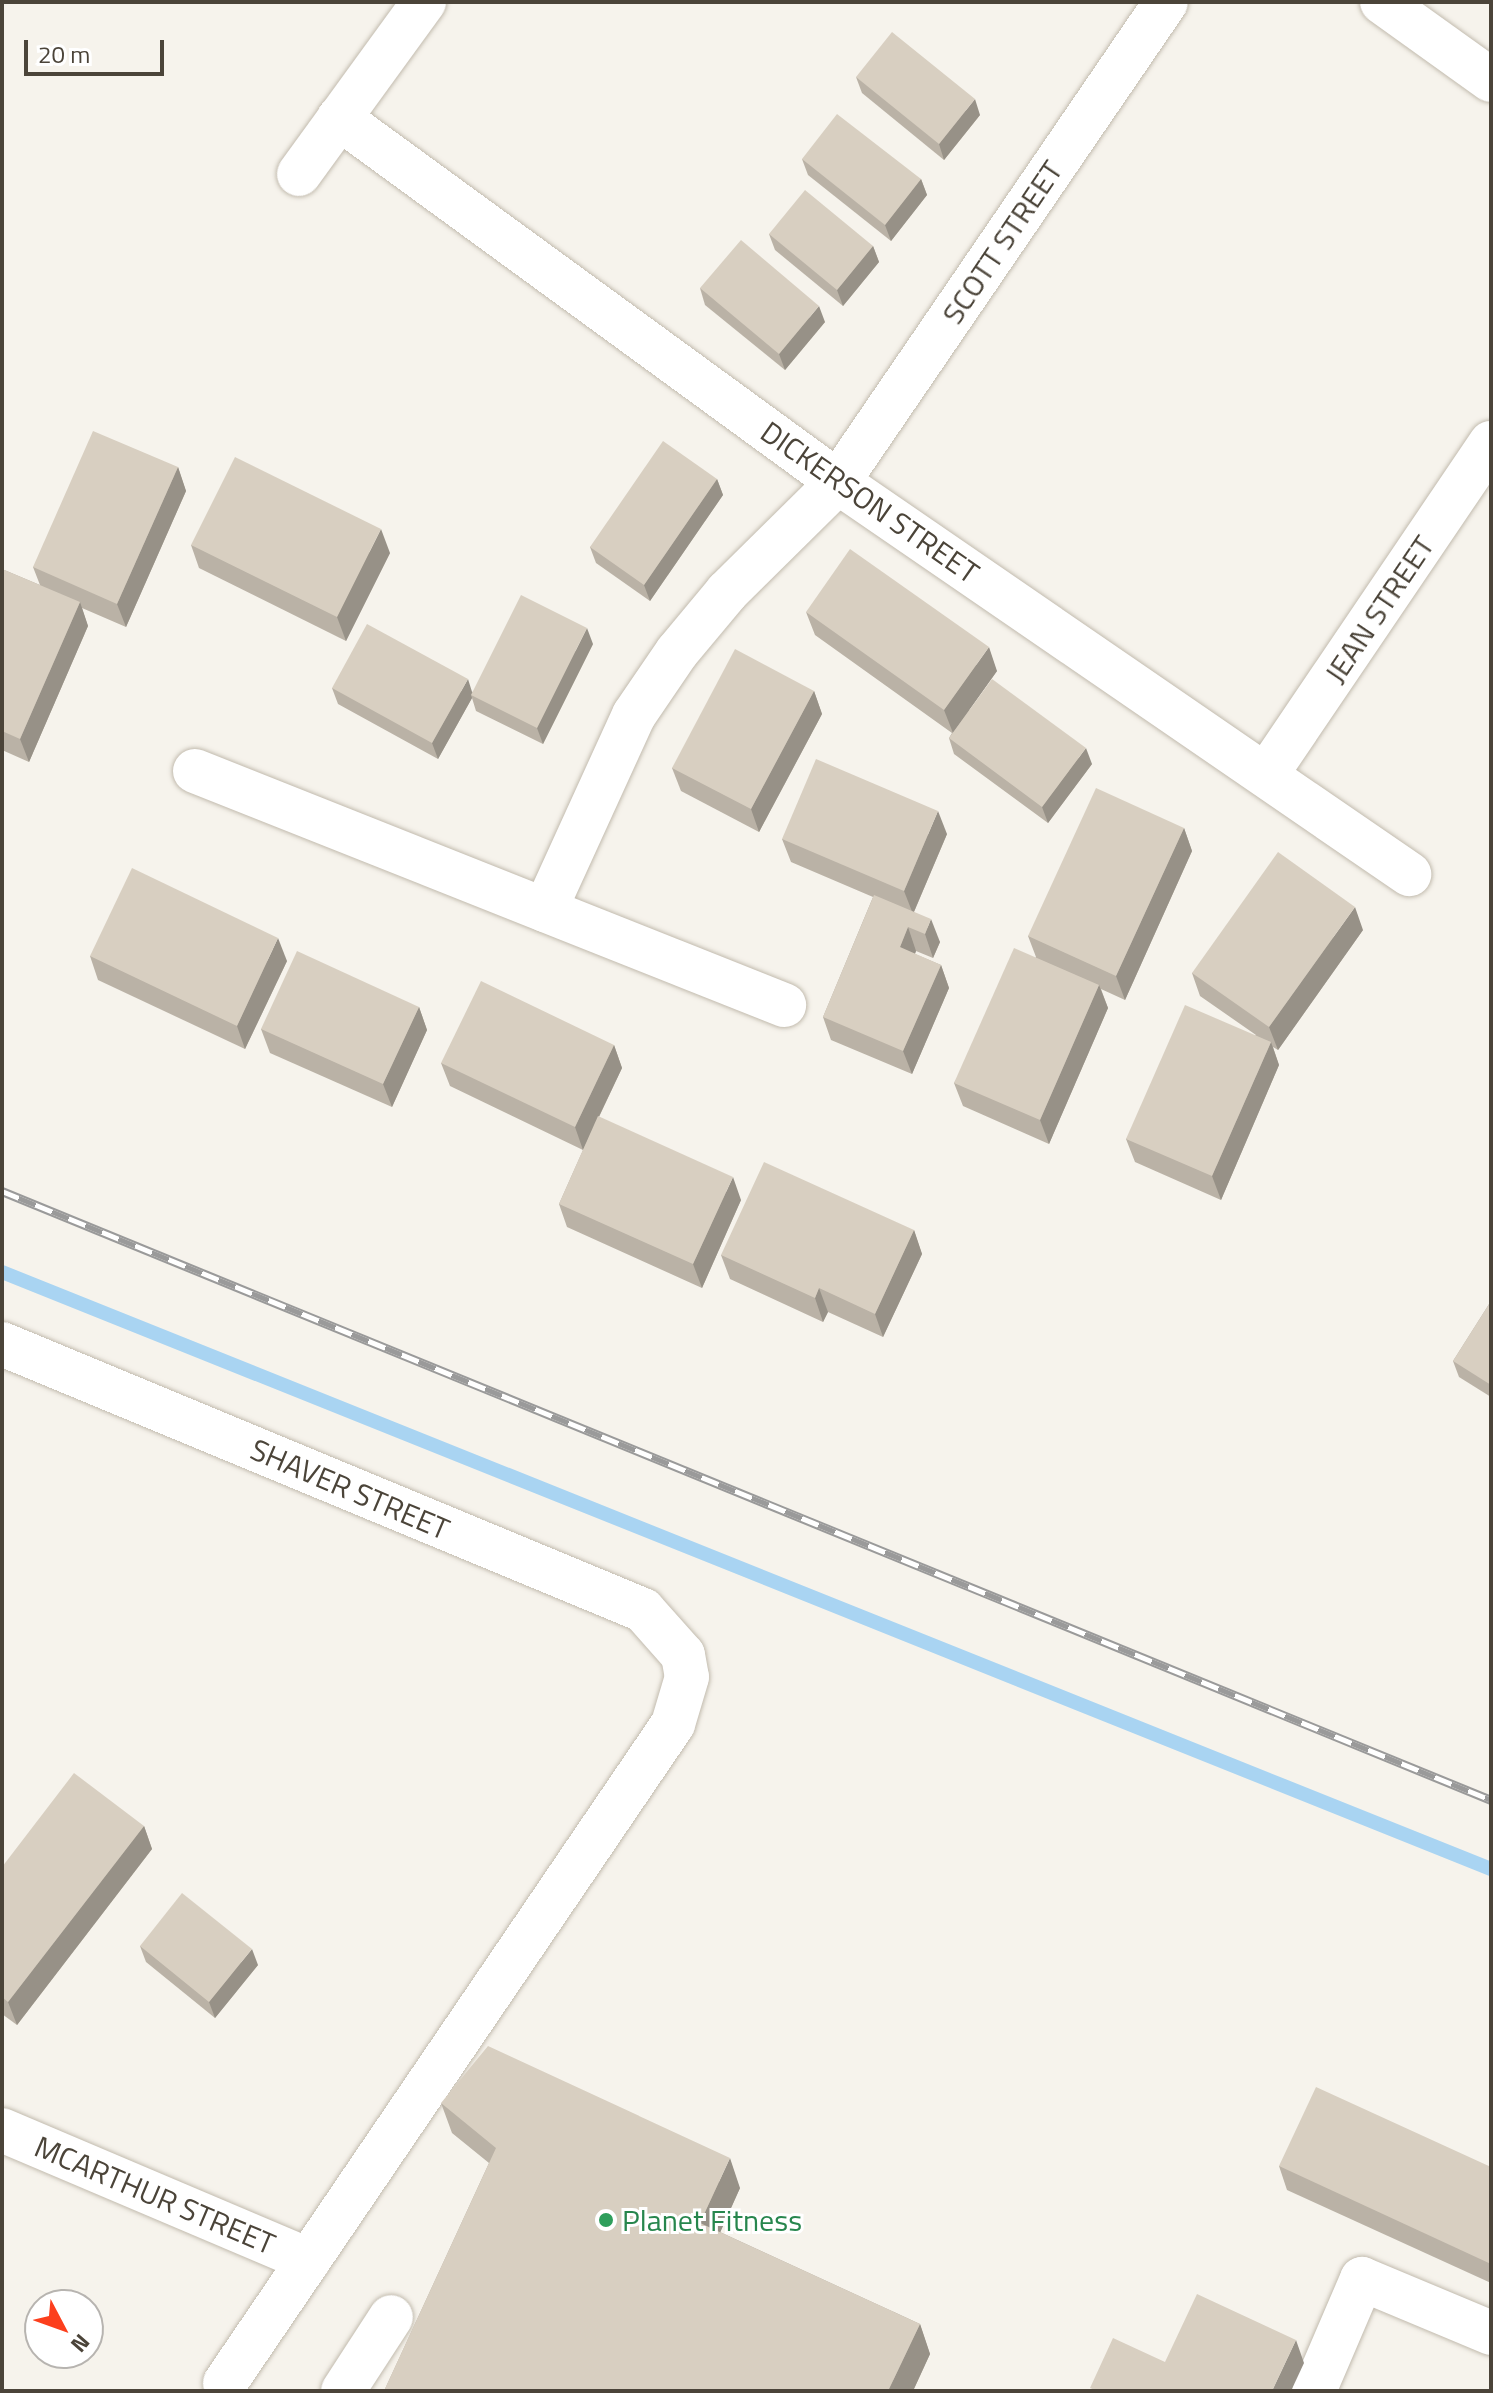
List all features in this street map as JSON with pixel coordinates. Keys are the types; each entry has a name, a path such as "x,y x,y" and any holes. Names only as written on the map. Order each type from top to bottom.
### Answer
{"street":[{"path":"299,174 424,2"},
{"name":"SCOTT STREET","path":"545,910 634,715 677,652 727,592 838,482 1166,2"},
{"path":"1382,2 1491,80"},
{"name":"DICKERSON STREET","path":"339,118 838,482 1409,874"},
{"name":"JEAN STREET","path":"1266,775 1491,443"},
{"path":"195,771 784,1005"},
{"name":"SHAVER STREET","path":"2,1344 643,1610 683,1655 687,1677 673,1724 309,2260"},
{"name":"MCARTHUR STREET","path":"2,2130 309,2260"},
{"path":"225,2383 309,2260"},
{"path":"1314,2391 1362,2279 1491,2333"},
{"path":"343,2391 391,2317"}],"building":[{"path":"892,32 975,99 939,144 856,77"},
{"path":"837,114 921,179 885,225 802,159"},
{"path":"805,190 873,246 837,290 769,234"},
{"path":"741,240 819,306 779,354 700,288"},
{"path":"93,431 178,467 117,604 33,567"},
{"path":"663,441 717,479 644,585 590,547"},
{"path":"235,457 381,529 337,617 191,545"},
{"path":"850,549 989,647 944,710 806,612"},
{"path":"2,569 80,602 20,739 2,731"},
{"path":"521,595 587,628 537,728 471,695"},
{"path":"367,624 468,679 432,743 332,688"},
{"path":"735,649 814,691 751,809 672,768"},
{"path":"992,679 1086,748 1042,807 949,738"},
{"path":"816,759 938,811 904,891 782,839"},
{"path":"1096,788 1184,828 1116,976 1028,936"},
{"path":"1278,852 1355,907 1269,1027 1192,973"},
{"path":"132,868 278,938 237,1026 90,956"},
{"path":"874,895 931,919 925,934 908,927 900,947 941,965 903,1051 823,1017"},
{"path":"1014,948 1099,985 1040,1120 954,1083"},
{"path":"297,951 419,1007 383,1084 261,1029"},
{"path":"481,981 614,1045 575,1127 441,1063"},
{"path":"1185,1005 1271,1042 1212,1176 1126,1139"},
{"path":"598,1116 733,1177 693,1264 559,1204"},
{"path":"764,1162 914,1230 875,1314 819,1288 815,1298 721,1255"},
{"path":"1491,1301 1491,1385 1453,1361"},
{"path":"74,1773 144,1826 8,2002 2,1997 2,1867"},
{"path":"182,1893 252,1949 209,2002 140,1946"},
{"name":"Planet Fitness","path":"488,2046 730,2158 700,2223 920,2324 888,2391 384,2391 496,2148 441,2103"},
{"path":"1316,2087 1491,2167 1491,2264 1279,2166"},
{"path":"1197,2294 1296,2340 1272,2391 1097,2391 1090,2388 1113,2338 1165,2362"}],"waterway":[{"path":"2,1272 1491,1869"}],"railway":[{"path":"2,1191 1491,1800"}],"place":[{"name":"Planet Fitness","path":"606,2220"}]}
